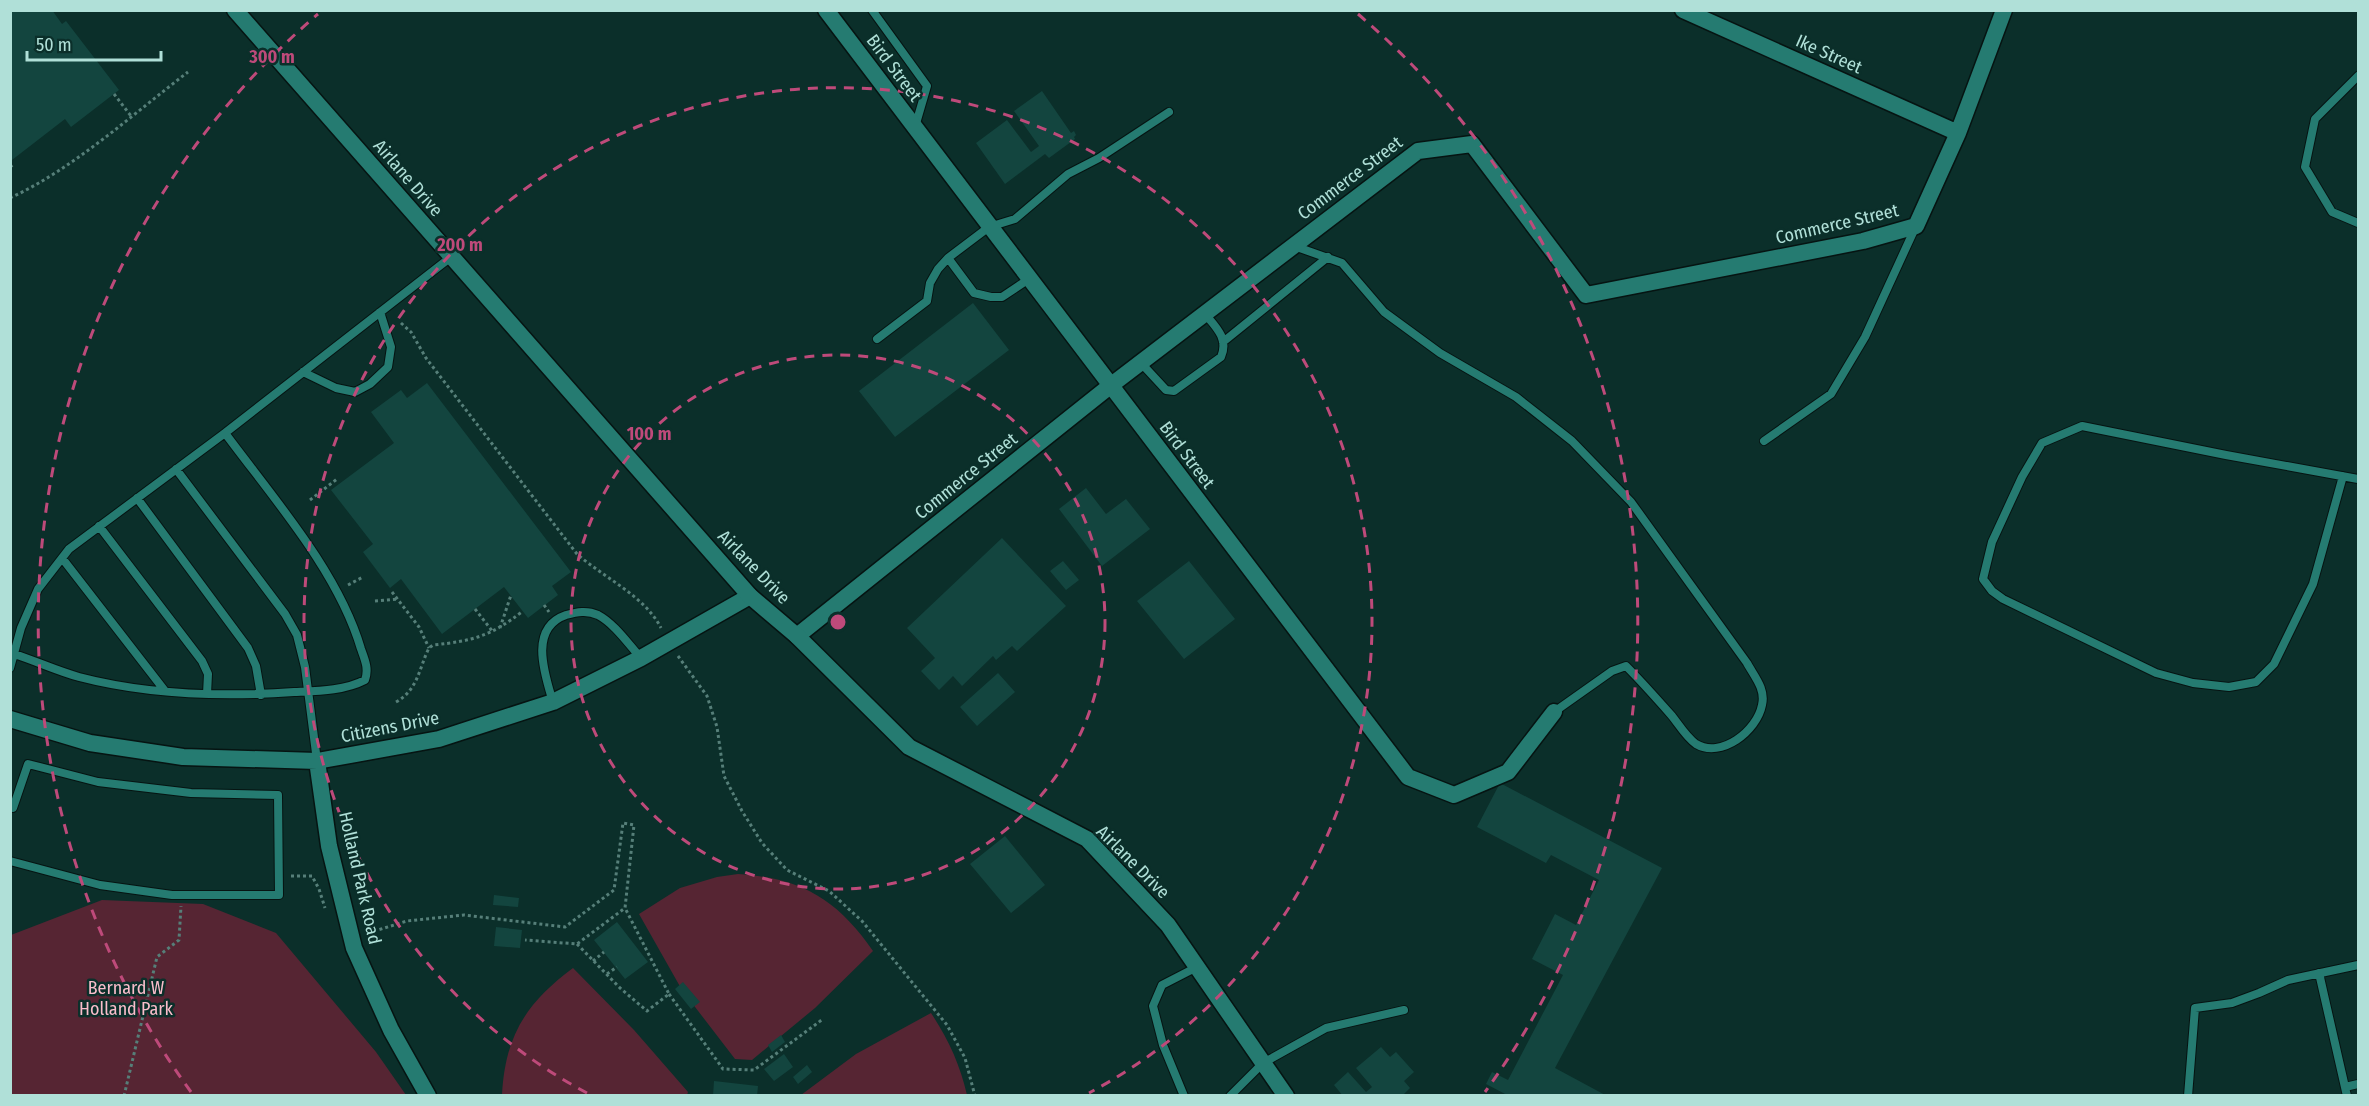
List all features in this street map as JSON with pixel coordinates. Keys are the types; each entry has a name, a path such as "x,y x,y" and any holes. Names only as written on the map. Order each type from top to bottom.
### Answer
{"street":[{"name":"Airlane Drive","path":"235,10 750,596 797,636 909,747 1087,839 1168,926 1286,1095"},
{"name":"Bird Street","path":"826,10 1408,777 1454,795 1508,772 1554,712"},
{"name":"Ike Street","path":"1683,10 1959,133"},
{"name":"Commerce Street","path":"797,636 1110,386 1418,151 1472,144 1586,296 1863,241 1916,226 1959,133 2004,10"},
{"name":"Citizens Drive","path":"10,719 90,743 183,757 317,761 439,739 553,702 669,643 750,596"},
{"name":"Holland Park Road","path":"317,761 329,846 354,948 390,1030 428,1095"}],"lane":[{"path":"872,10 927,86 915,127"},
{"path":"2358,76 2315,119 2305,167 2332,212 2358,223"},
{"path":"877,339 927,301 930,282 948,258 989,227 1014,219 1068,174 1114,149 1169,112"},
{"path":"1764,441 1832,394 1865,337 1916,226"},
{"path":"1294,246 1342,263 1384,312 1440,353 1515,398 1572,441 1631,502 1761,687 1762,704 1757,719 1727,746 1711,750 1695,743 1626,666 1612,671 1554,712"},
{"path":"10,668 21,628 38,589 69,549 225,433 451,256"},
{"path":"1223,342 1328,257"},
{"path":"948,258 974,293 1002,297 1029,279"},
{"path":"303,372 336,388 354,392 370,384 388,367 391,347 380,312"},
{"path":"1141,363 1166,390 1174,391 1221,357 1225,348 1222,336 1205,314"},
{"path":"2343,476 2313,584 2274,664 2256,682 2229,687 2193,683 2156,673 2003,599 1992,591 1983,579 1992,542 2022,477 2042,443 2082,426 2343,476 2358,479"},
{"path":"14,654 80,676 165,691 261,695 353,687 365,680 368,672 354,624 323,566 225,433"},
{"path":"176,469 285,614 297,635 309,691 317,761"},
{"path":"137,498 248,648 256,666 261,695"},
{"path":"99,526 202,661 208,674 207,694"},
{"path":"62,558 165,691"},
{"path":"553,702 541,650 546,632 562,616 580,611 598,615 641,658"},
{"path":"10,861 100,885 182,895 279,895 278,795 191,794 109,783 28,764 13,808"},
{"path":"2188,1095 2195,1008 2232,1003 2288,980 2358,965"},
{"path":"1184,1095 1163,1045 1153,1006 1162,985 1197,968"},
{"path":"2319,973 2346,1091 2358,1084"},
{"path":"1230,1095 1263,1063 1326,1028 1404,1010"}],"path":[{"path":"10,198 38,184 64,166 188,72"},
{"path":"114,94 131,116"},
{"path":"401,323 411,332 426,358 577,554 631,594 656,617 669,643 706,696 717,727 724,776 742,812 762,843 787,870 829,891 862,921 947,1025 965,1058 975,1095"},
{"path":"310,500 337,479"},
{"path":"336,590 363,577"},
{"path":"393,591 419,627 429,648"},
{"path":"500,628 511,595"},
{"path":"375,601 398,599"},
{"path":"475,609 493,632"},
{"path":"396,702 402,699 416,682 429,648 433,645 470,640 493,632 523,611"},
{"path":"368,933 407,921 464,915 565,927 614,890 623,823 634,825 624,908 669,994 723,1070 754,1070 823,1019"},
{"path":"279,877 312,876 325,909"},
{"path":"123,1095 157,957 179,940 182,895"},
{"path":"525,940 577,944 624,908"},
{"path":"577,944 647,1011 669,994"},
{"path":"593,961 604,952"},
{"path":"607,974 617,967"}],"green space":[{"path":"738,874 781,880 816,894 846,918 873,951 815,1008 752,1060 735,1059 682,990 639,914 680,888 717,877"},
{"name":"Bernard W Holland Park","path":"102,900 203,904 276,933 376,1052 406,1095 11,1095 11,935"},
{"path":"573,968 634,1030 688,1092 687,1095 502,1095 508,1055 521,1022 542,994"},
{"path":"931,1013 953,1053 967,1095 801,1095 856,1054"}],"building":[{"path":"10,10 52,10 62,24 66,21 119,90 71,127 65,119 12,160"},
{"path":"1042,91 1071,133 1074,131 1075,139 1049,158 1045,154 1005,184 976,143 1007,120 1031,152 1039,146 1014,111"},
{"path":"973,303 1009,350 895,437 859,391"},
{"path":"427,383 571,572 552,586 558,595 528,618 504,587 442,634 401,579 390,588 363,552 373,544 331,490 394,443 371,412 401,390 407,398"},
{"path":"1086,488 1106,514 1126,499 1150,529 1102,566 1059,509"},
{"path":"1002,538 1066,606 1017,651 1012,646 996,660 993,656 962,686 953,676 939,690 921,671 935,658 907,628"},
{"path":"1063,561 1079,580 1066,590 1050,571"},
{"path":"1189,561 1235,619 1184,659 1137,601"},
{"path":"998,673 1015,692 977,726 960,707"},
{"path":"1500,783 1662,868 1555,1068 1607,1096 1509,1096 1486,1084 1492,1072 1508,1080 1563,975 1532,959 1555,914 1576,925 1599,880 1551,855 1546,863 1477,827"},
{"path":"1005,836 1045,885 1011,913 970,864"},
{"path":"494,895 519,898 518,907 493,905"},
{"path":"617,922 648,962 625,979 594,940"},
{"path":"496,927 522,930 520,948 494,946"},
{"path":"683,982 700,1002 691,1009 675,989"},
{"path":"781,1035 785,1042 772,1052 768,1045"},
{"path":"1381,1047 1390,1057 1396,1052 1414,1072 1404,1081 1410,1088 1402,1096 1343,1096 1334,1085 1348,1072 1366,1092 1372,1087 1356,1068"},
{"path":"784,1054 793,1067 774,1081 764,1069"},
{"path":"807,1065 812,1072 798,1084 793,1077"},
{"path":"714,1081 758,1086 757,1096 713,1096"}]}
